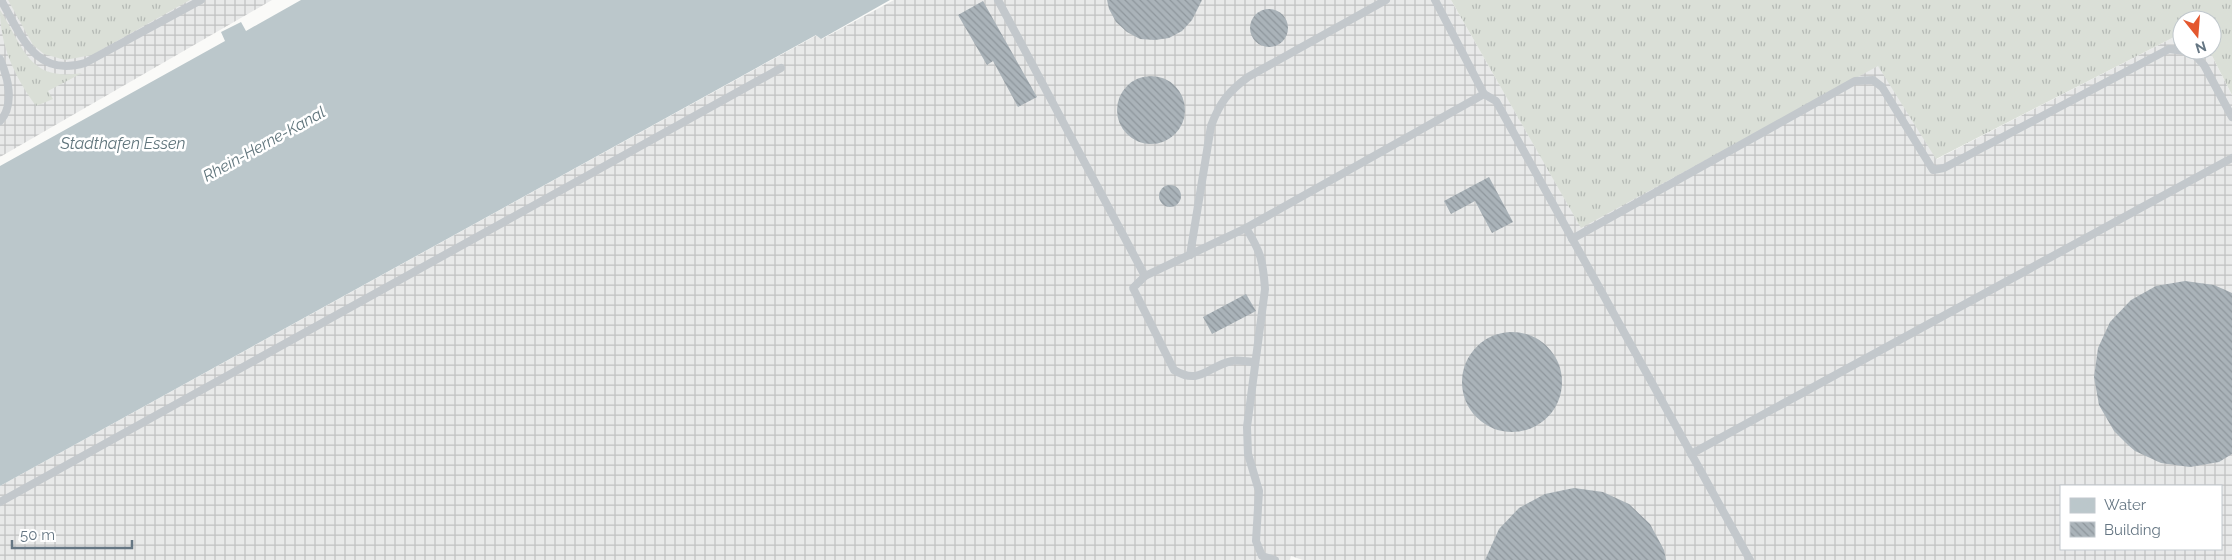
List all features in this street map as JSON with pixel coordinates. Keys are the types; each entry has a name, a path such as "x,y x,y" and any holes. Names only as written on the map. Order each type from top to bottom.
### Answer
{"lane":[{"path":"1,0 27,47 40,60 50,65 62,66 76,66 85,63 202,0"},
{"path":"998,0 1145,276"},
{"path":"1190,255 1211,126 1218,107 1231,90 1248,77 1386,0"},
{"path":"1435,0 1484,94 1496,101 1750,560"},
{"path":"1572,239 1856,81 1874,80 1882,87 1932,170 1944,168 2169,49 2192,52 2204,65 2232,117"},
{"path":"0,59 7,81 8,101 7,110 0,121"},
{"path":"0,502 781,68"},
{"path":"1255,362 1232,360 1202,375 1184,376 1174,370 1133,288 1145,276 1246,228 1484,94"},
{"path":"1691,454 2232,158"},
{"path":"1246,228 1260,251 1264,268 1265,290 1247,427 1248,454 1259,491 1256,542 1262,556 1275,560"}],"shaded area":[{"path":"0,0 272,0 0,157"},
{"path":"894,0 1451,0 1581,227 1878,65 1937,159 2172,38 2172,60 2214,60 2232,95 2232,560 1303,560 1291,556 1290,560 0,560 0,486 817,35 822,39"}],"green space":[{"path":"8,0 190,0 92,55 65,60 44,54 33,45"},
{"path":"1451,0 2232,0 2232,95 2214,60 2222,60 2222,10 2172,10 2172,38 1936,159 1878,66 1581,228"},
{"path":"0,10 23,49 39,67 50,72 64,74 82,73 48,91 53,99 36,106 22,84 6,49"}],"water":[{"path":"301,0 890,0 821,39 816,35 0,486 0,166 225,41 221,32 241,22 246,31"}],"building":[{"path":"1107,0 1202,0 1192,20 1182,31 1169,38 1155,40 1140,39 1127,32 1116,22 1109,9"},
{"path":"983,1 1037,97 1018,107 993,61 987,65 958,15"},
{"path":"1269,9 1283,14 1288,28 1283,42 1269,47 1255,42 1250,28 1255,14"},
{"path":"1144,76 1158,76 1170,81 1180,91 1185,103 1185,117 1180,129 1170,139 1158,144 1144,144 1132,139 1122,129 1117,117 1117,103 1122,91 1132,81"},
{"path":"1489,177 1513,222 1492,233 1475,201 1451,214 1444,201"},
{"path":"1170,185 1178,188 1181,196 1178,204 1170,207 1162,204 1159,196 1162,188"},
{"path":"2185,281 2214,285 2232,293 2232,454 2219,462 2190,467 2161,463 2135,451 2127,444 2114,431 2099,405 2094,377 2098,348 2110,322 2131,300 2156,286"},
{"path":"1246,294 1256,311 1212,334 1203,317"},
{"path":"1512,332 1522,333 1540,340 1554,354 1561,372 1561,392 1554,410 1540,424 1522,431 1512,432 1502,431 1484,424 1470,410 1463,392 1462,382 1463,372 1470,354 1484,340 1502,333"},
{"path":"1574,488 1603,492 1629,504 1650,524 1664,550 1666,560 1485,560 1499,529 1519,508 1545,494"}],"water label":[{"name":"Stadthafen Essen","path":"123,143"},
{"name":"Rhein-Herne-Kanal","path":"264,144"}]}
